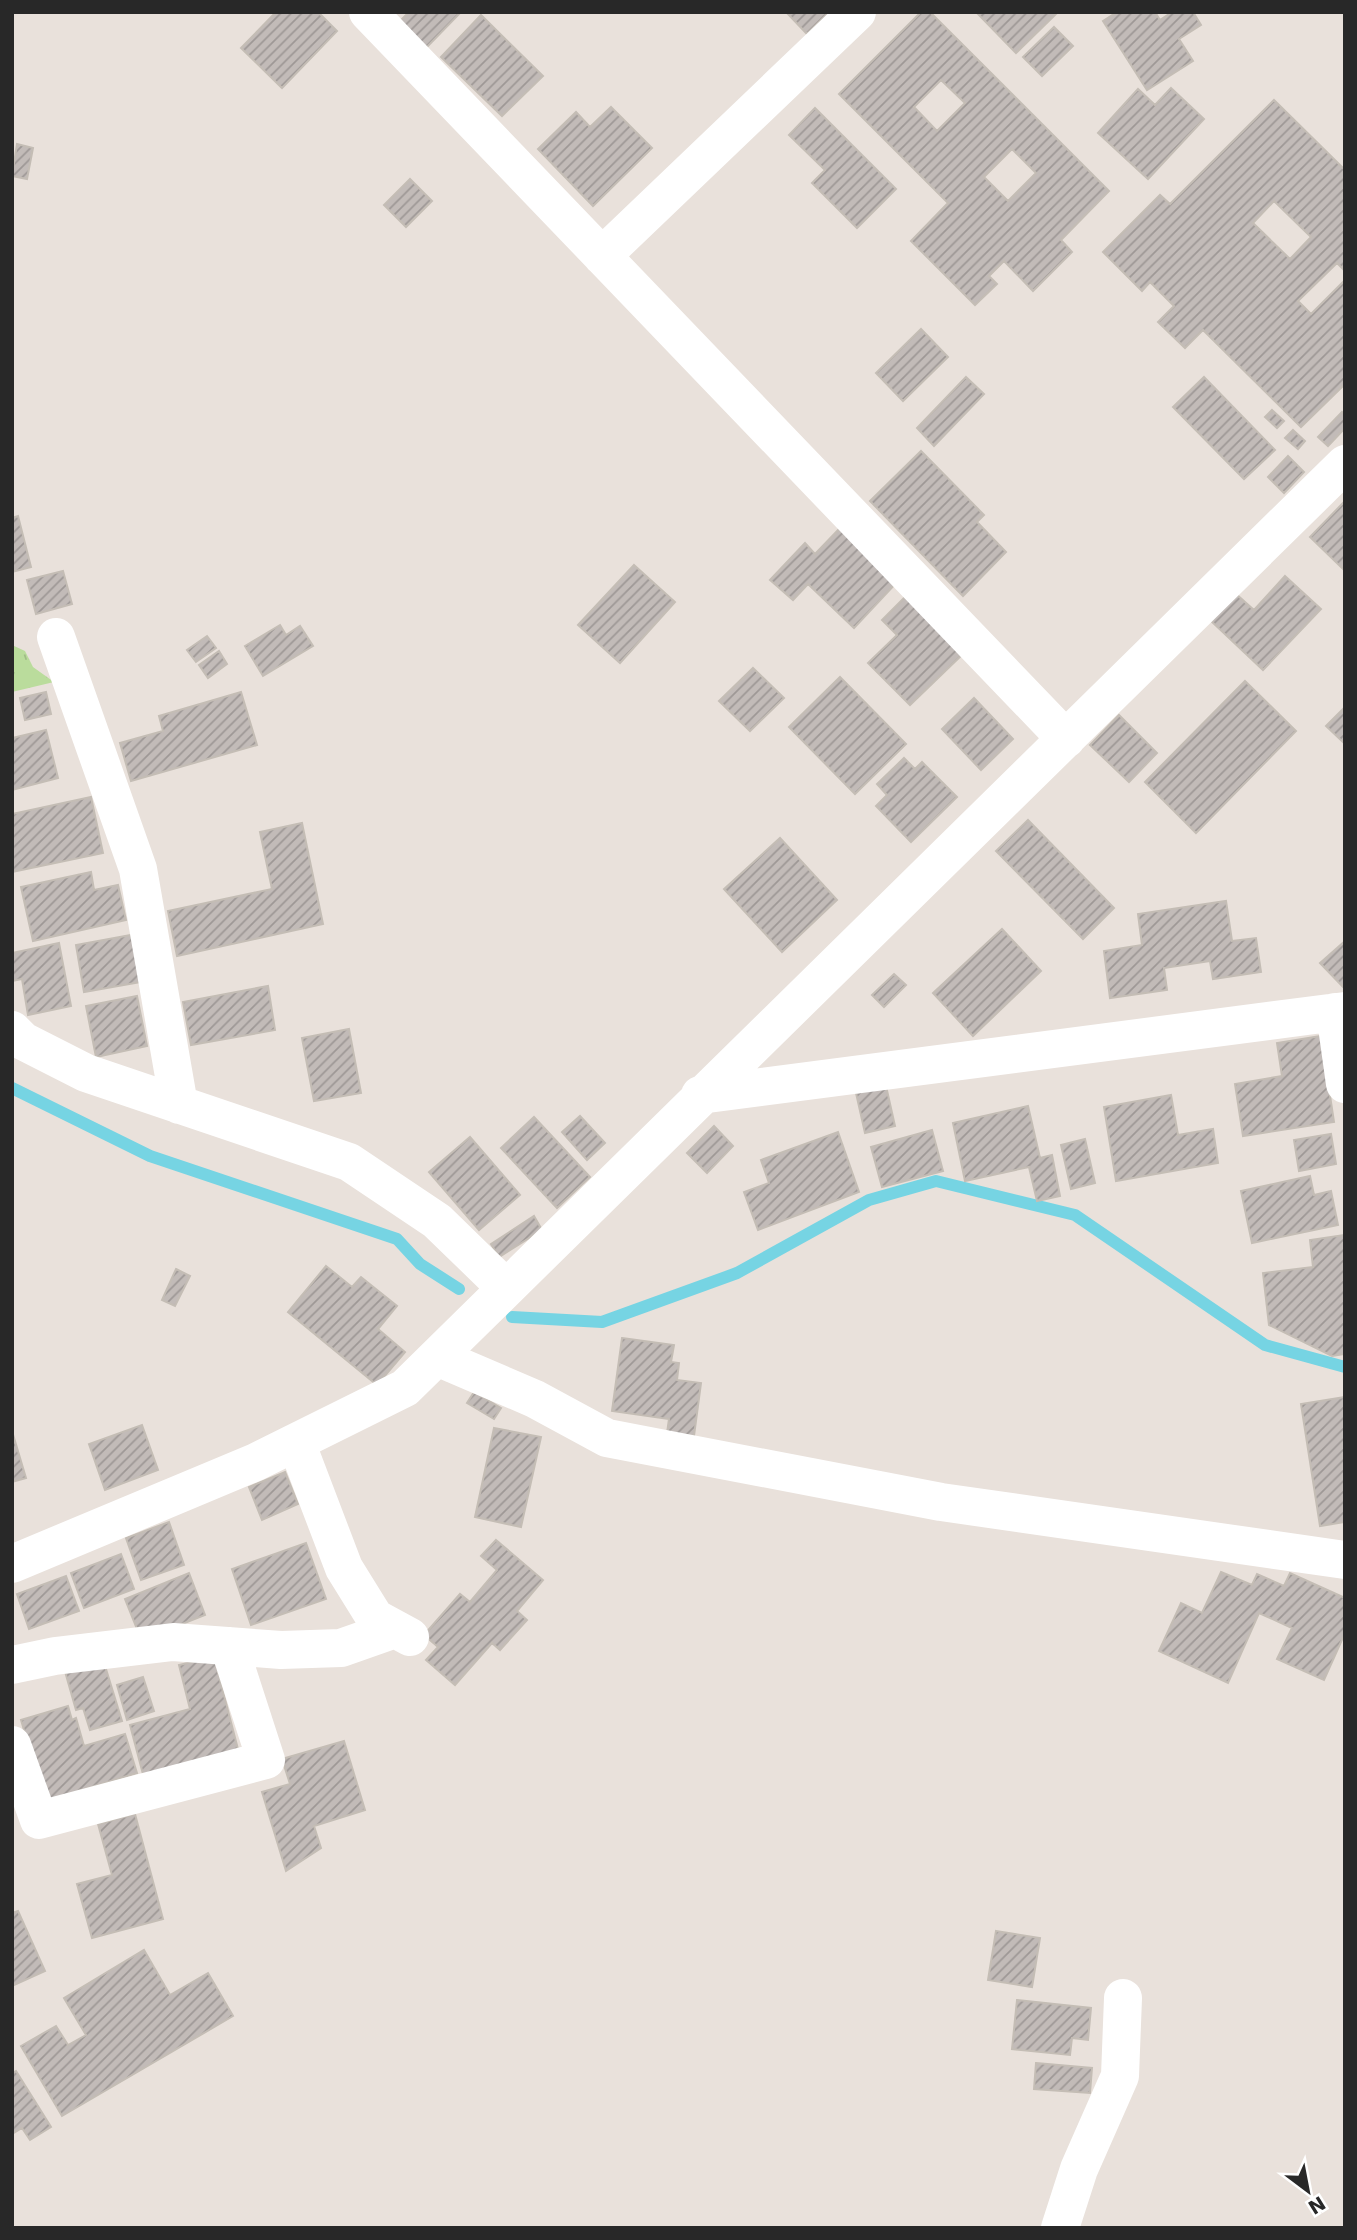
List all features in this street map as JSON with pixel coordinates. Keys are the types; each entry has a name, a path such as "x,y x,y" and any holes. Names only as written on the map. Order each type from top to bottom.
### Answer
{"street":[{"path":"368,12 1066,739"},
{"path":"603,256 857,12"},
{"path":"12,1564 296,1442 405,1388 700,1095 1345,464"},
{"path":"56,637 138,869 179,1105"},
{"path":"700,1095 1340,1012 1345,1084"},
{"path":"12,1030 23,1041 86,1073 349,1162 437,1221 506,1289"},
{"path":"437,1357 535,1399 607,1438 941,1503 1345,1560"},
{"path":"12,1664 55,1656 173,1642 281,1650 341,1648 403,1633 375,1618 344,1568 296,1442"},
{"path":"12,1745 39,1820 266,1760 229,1646"},
{"path":"1060,2228 1079,2169 1120,2076 1123,1998"}],"green space":[{"path":"12,645 25,651 33,667 54,682 12,692"}],"building":[{"path":"276,12 318,12 337,31 282,88 241,48"},
{"path":"409,12 461,12 424,50 398,23"},
{"path":"786,12 829,12 807,34"},
{"path":"921,12 930,12 1109,191 1061,240 1072,252 1033,291 1004,261 989,276 997,284 975,305 911,241 948,203 839,94","holes":["941,80 965,103 937,131 914,107","1012,149 1036,173 1008,201 984,177"]},
{"path":"976,12 1054,12 1056,14 1016,53"},
{"path":"1117,12 1155,12 1160,20 1172,12 1193,12 1201,25 1179,39 1193,61 1147,90 1103,21"},
{"path":"481,15 543,76 502,116 441,57"},
{"path":"1054,27 1073,46 1042,76 1023,57"},
{"path":"1171,88 1204,119 1148,179 1098,133 1138,89 1155,105"},
{"path":"1274,100 1345,170 1345,271 1337,263 1298,301 1311,314 1345,280 1345,384 1301,427 1203,330 1185,348 1158,322 1174,306 1150,282 1142,291 1103,252 1160,195 1170,204","holes":["1274,201 1311,237 1290,259 1253,223"]},
{"path":"611,107 652,148 593,206 538,149 576,112 590,127"},
{"path":"815,108 896,189 857,228 812,183 825,170 789,135"},
{"path":"17,144 33,148 27,179 12,176"},
{"path":"410,179 432,201 406,227 384,205"},
{"path":"921,329 948,357 903,401 876,373"},
{"path":"966,377 984,394 934,446 917,428"},
{"path":"1204,377 1275,450 1244,479 1173,407"},
{"path":"1272,410 1284,421 1277,428 1265,417"},
{"path":"1342,412 1345,415 1345,428 1328,446 1318,437"},
{"path":"1293,430 1305,441 1298,449 1285,438"},
{"path":"921,451 984,515 977,522 1006,552 963,596 870,501"},
{"path":"1288,456 1304,472 1284,493 1268,477"},
{"path":"1343,503 1345,505 1345,571 1310,537"},
{"path":"18,516 31,567 12,572 12,518"},
{"path":"841,527 898,581 854,628 808,584 793,600 770,580 805,543 815,554"},
{"path":"634,565 675,602 620,663 578,625"},
{"path":"63,571 72,604 36,614 27,580"},
{"path":"1285,576 1321,609 1263,670 1211,621 1236,594 1254,610"},
{"path":"907,595 964,653 910,705 868,663 897,635 882,620"},
{"path":"280,625 286,635 300,626 313,646 263,676 245,646"},
{"path":"207,636 216,648 196,662 187,650"},
{"path":"219,651 227,664 208,678 199,665"},
{"path":"753,668 784,698 750,731 719,701"},
{"path":"840,677 906,744 855,794 789,727"},
{"path":"1245,681 1296,731 1196,833 1145,782"},
{"path":"46,692 51,714 25,720 20,698"},
{"path":"241,692 257,745 131,781 120,743 163,731 159,716"},
{"path":"974,698 1013,739 981,770 942,729"},
{"path":"1345,707 1345,744 1326,726"},
{"path":"1119,715 1157,753 1129,782 1090,745"},
{"path":"46,730 58,778 12,790 12,738"},
{"path":"904,758 915,769 922,762 957,797 911,842 876,806 887,795 877,784"},
{"path":"91,797 103,853 12,872 12,814"},
{"path":"1028,820 1114,908 1083,939 996,851"},
{"path":"302,823 323,924 177,956 168,911 272,889 260,832"},
{"path":"780,838 837,900 782,952 724,889"},
{"path":"91,872 94,890 118,885 126,920 33,941 21,887"},
{"path":"1226,901 1232,941 1256,938 1261,972 1213,979 1210,961 1164,968 1167,990 1110,998 1104,951 1142,945 1138,914"},
{"path":"1002,929 1041,971 973,1036 933,993"},
{"path":"131,935 141,982 84,992 76,945"},
{"path":"1345,941 1345,989 1320,963"},
{"path":"59,943 71,1006 28,1015 22,979 12,981 12,953"},
{"path":"894,974 906,985 884,1007 872,995"},
{"path":"268,986 275,1030 191,1045 183,1002"},
{"path":"137,996 147,1046 96,1057 86,1006"},
{"path":"349,1029 361,1093 314,1101 302,1038"},
{"path":"1321,1036 1334,1122 1243,1136 1235,1084 1282,1076 1277,1043"},
{"path":"886,1086 895,1126 865,1133 856,1093"},
{"path":"1171,1095 1178,1135 1213,1129 1218,1163 1116,1181 1104,1107"},
{"path":"1028,1106 1040,1158 1052,1155 1060,1196 1037,1201 1029,1167 965,1181 953,1123"},
{"path":"580,1116 605,1143 587,1160 562,1132"},
{"path":"534,1117 590,1177 557,1208 501,1148"},
{"path":"714,1126 733,1146 707,1173 687,1153"},
{"path":"932,1130 943,1171 882,1187 871,1147"},
{"path":"838,1132 859,1192 758,1230 744,1192 769,1183 761,1160"},
{"path":"1331,1134 1336,1164 1299,1171 1294,1140"},
{"path":"470,1137 520,1195 479,1230 429,1172"},
{"path":"1085,1139 1095,1183 1071,1189 1061,1145"},
{"path":"1310,1176 1314,1195 1331,1191 1338,1225 1252,1243 1241,1191"},
{"path":"534,1216 542,1230 499,1257 491,1244"},
{"path":"1345,1235 1345,1354 1332,1356 1269,1325 1263,1273 1313,1267 1310,1240"},
{"path":"326,1266 352,1287 361,1277 397,1306 378,1329 405,1352 377,1385 288,1312"},
{"path":"176,1269 190,1276 175,1306 162,1300"},
{"path":"622,1338 674,1345 671,1362 679,1363 677,1380 701,1383 694,1436 667,1433 669,1419 612,1411"},
{"path":"474,1392 501,1408 494,1419 467,1403"},
{"path":"1345,1397 1345,1522 1320,1526 1301,1404"},
{"path":"142,1425 158,1470 105,1490 89,1444"},
{"path":"494,1428 541,1437 521,1527 475,1517"},
{"path":"12,1431 26,1478 12,1482"},
{"path":"285,1472 298,1504 262,1520 249,1487"},
{"path":"169,1522 184,1565 141,1580 126,1538"},
{"path":"496,1540 543,1580 517,1611 527,1620 500,1650 492,1643 455,1685 426,1660 438,1647 424,1635 460,1594 470,1602 497,1570 481,1556"},
{"path":"306,1543 326,1599 251,1625 232,1569"},
{"path":"121,1554 134,1589 84,1608 71,1573"},
{"path":"1221,1572 1252,1585 1257,1574 1284,1586 1290,1573 1345,1598 1345,1633 1324,1680 1277,1659 1292,1628 1259,1613 1228,1683 1159,1651 1181,1603 1202,1613"},
{"path":"189,1573 205,1615 172,1628 137,1629 125,1599"},
{"path":"66,1576 79,1611 29,1629 17,1594"},
{"path":"102,1656 122,1721 90,1730 83,1708 76,1710 64,1668"},
{"path":"214,1657 239,1753 144,1778 130,1725 190,1709 179,1665"},
{"path":"143,1677 154,1711 127,1720 117,1685"},
{"path":"68,1706 72,1720 76,1718 84,1746 125,1734 137,1773 45,1801 21,1720"},
{"path":"344,1741 365,1810 314,1826 321,1848 286,1871 262,1792 290,1784 282,1759"},
{"path":"135,1814 163,1919 92,1938 77,1884 112,1875 98,1824"},
{"path":"18,1911 45,1971 12,1986 12,1913"},
{"path":"996,1931 1040,1938 1032,1987 988,1980"},
{"path":"144,1950 170,1995 208,1973 233,2016 62,2116 21,2046 56,2026 68,2045 86,2035 64,1998"},
{"path":"1017,2000 1091,2008 1088,2040 1072,2038 1070,2055 1012,2049"},
{"path":"1036,2063 1092,2068 1090,2093 1034,2089"},
{"path":"16,2071 51,2127 30,2140 22,2128 12,2134 12,2073"}],"waterway":[{"path":"12,1088 150,1156 397,1239 420,1264 459,1289"},
{"path":"512,1317 602,1322 737,1273 869,1200 936,1181 1075,1215 1265,1345 1345,1367"}]}
